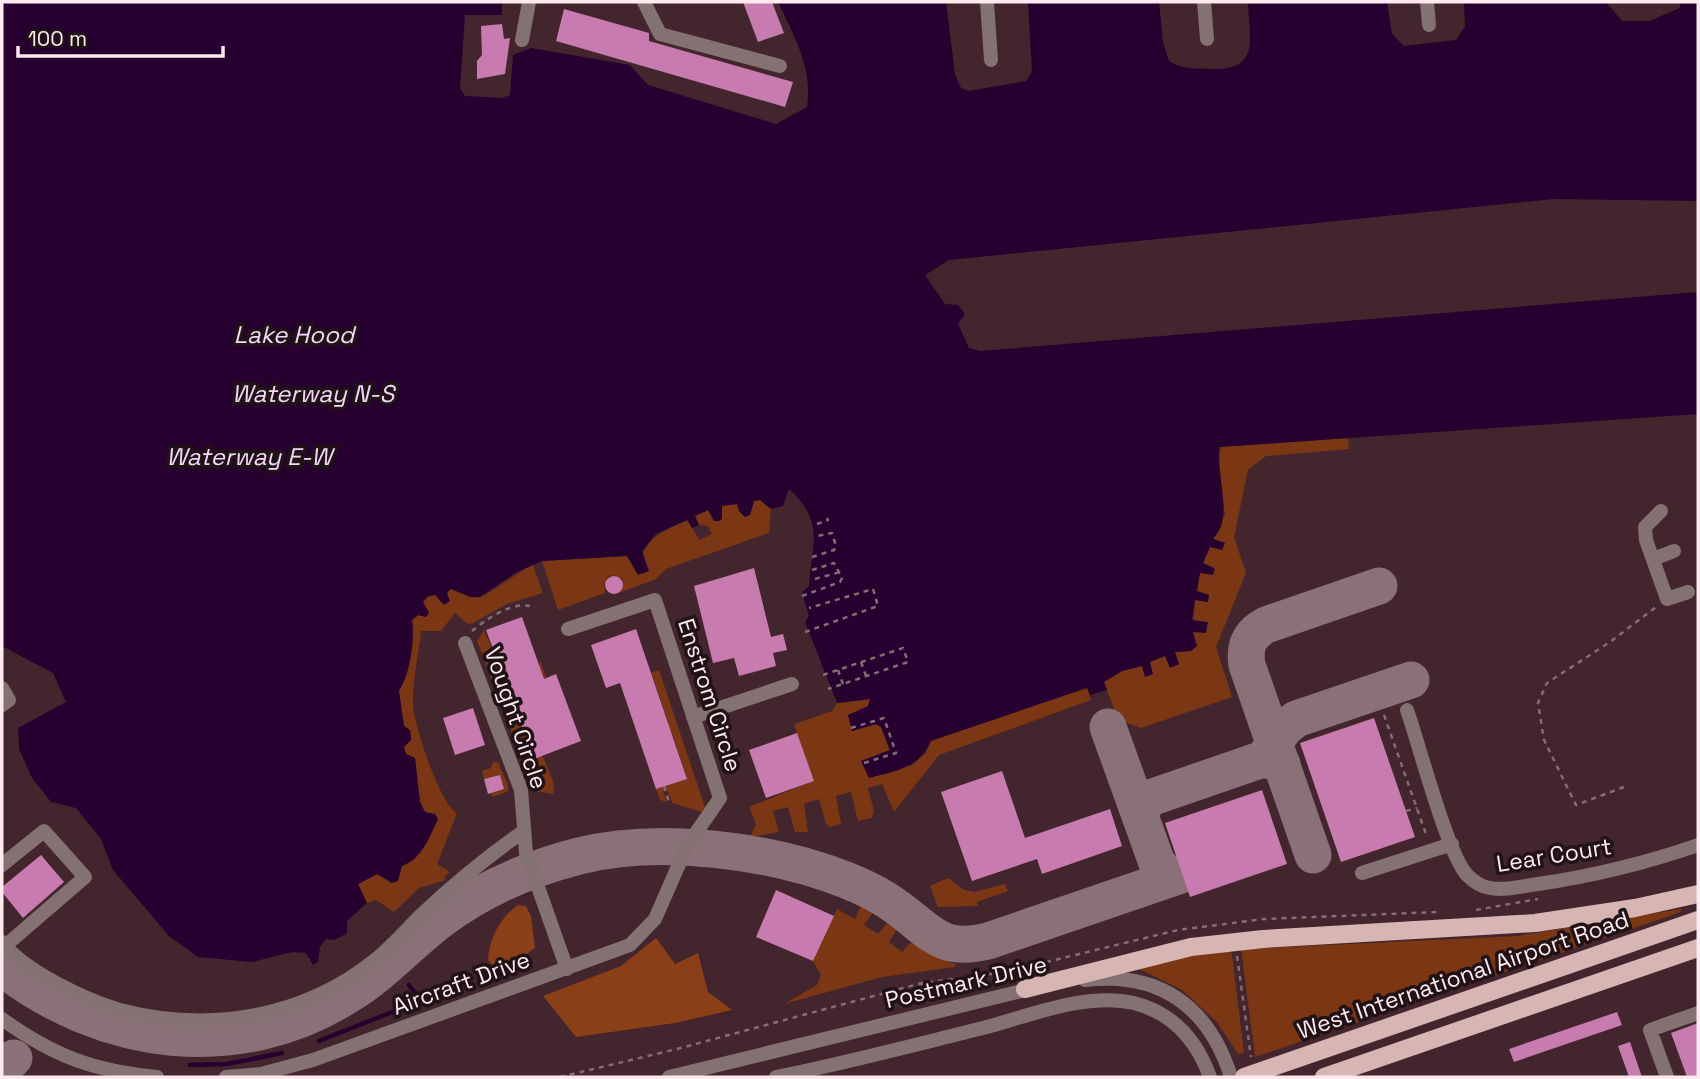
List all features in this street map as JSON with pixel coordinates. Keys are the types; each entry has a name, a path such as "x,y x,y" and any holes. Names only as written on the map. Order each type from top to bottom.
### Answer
{"main road":[{"path":"1025,989 1176,950 1236,941 1535,923 1635,908 1698,894"},
{"name":"West International Airport Road","path":"1250,1075 1698,920"},
{"path":"1324,1077 1698,948"}],"street":[{"path":"522,40 529,2"},
{"path":"643,2 660,34 780,66"},
{"path":"987,2 991,60"},
{"path":"1204,2 1207,39"},
{"path":"1427,2 1429,24"},
{"path":"1661,511 1646,527 1653,559 1667,599 1688,592"},
{"path":"1653,559 1674,551"},
{"name":"Enstrom Circle","path":"568,629 654,600 720,799 687,846 672,875"},
{"name":"Vought Circle","path":"465,643 521,790 529,862 567,969"},
{"path":"693,717 792,684"},
{"path":"2,688 9,700 2,705"},
{"name":"Lear Court","path":"1407,710 1452,844 1469,877 1491,889 1575,878 1663,858 1698,845"},
{"path":"2,865 44,831 85,877 3,944 55,983 100,1004 162,1019 201,1022 252,1018 319,996 375,960 424,913 524,831"},
{"path":"1362,873 1452,844"},
{"name":"Aircraft Drive","path":"226,1077 261,1074 313,1060 630,945 655,919 672,875"},
{"name":"Postmark Drive","path":"669,1077 1025,989 1102,978 1136,981 1156,987 1186,1004 1203,1020 1218,1042 1231,1077"},
{"name":"Postmark Drive","path":"776,1077 1056,1009 1109,1001 1133,1003 1171,1020 1192,1042 1210,1077"},
{"path":"1667,1077 1650,1030 1698,1013"},
{"path":"2,1019 81,1071 156,1077"}],"path":[{"path":"817,524 828,520 827,517"},
{"path":"812,557 834,550 836,546 832,533 817,536"},
{"path":"802,596 840,582 840,572 834,563 812,570"},
{"path":"816,579 840,572"},
{"path":"805,632 878,607 873,589 809,608"},
{"path":"1624,787 1576,805 1544,740 1538,703 1547,683 1610,642 1667,599"},
{"path":"465,643 472,631 495,615 514,607 530,605 535,608"},
{"path":"823,676 903,648 906,655 908,662 828,690"},
{"path":"861,662 866,677"},
{"path":"838,670 843,684"},
{"path":"1384,715 1428,841"},
{"path":"851,728 884,718 896,752 861,764"},
{"path":"664,786 669,802"},
{"path":"1406,811 1416,808"},
{"path":"1237,922 1236,941 1250,1075"},
{"path":"560,1077 677,1049 922,983 926,998"}],"shaded area":[{"path":"1348,438 1349,449 1266,456 1248,470 1234,537 1246,573 1216,647 1232,697 1141,728 1118,720 1104,682 1122,671 1142,666 1152,673 1150,662 1165,656 1179,665 1175,652 1191,651 1195,600 1208,601 1197,591 1200,572 1215,568 1203,563 1210,547 1225,543 1213,539 1225,514 1217,471 1219,447"},
{"path":"760,500 771,509 769,533 666,569 656,579 619,593 623,585 622,579 613,575 608,577 604,585 605,593 558,610 542,561 627,556 638,574 648,545 668,529 688,520 699,540 712,534 708,526 699,525 695,516 708,510 714,521 722,518 721,506 737,504 750,515 754,501"},
{"path":"533,565 543,593 507,604 473,623 468,624 455,613 441,631 421,631 414,684 414,713 437,783 450,807 457,813 437,864 450,872 444,877 446,880 419,888 394,912 376,900 367,903 358,884 378,874 392,883 425,812 420,802 415,758 406,754 404,747 411,739 410,730 404,727 399,691 411,657 412,620 418,615 427,616 429,612 422,602 432,596 452,589 479,597"},
{"path":"484,630 504,678 539,666 540,660 546,678 509,693 534,758 542,756 544,759 554,784 553,794 534,791 477,641"},
{"path":"659,670 705,807 702,812 672,803 667,790 663,791 667,802 660,800 656,789 687,778 672,733 651,739 648,729 668,722 653,677 631,680"},
{"path":"1087,687 1091,700 939,755 894,812 882,784 868,788 874,811 872,818 858,821 851,792 836,796 841,824 830,827 826,824 819,799 804,804 808,832 795,832 788,807 773,811 779,832 750,837 756,824 749,807 813,781 794,724 832,711 837,703 870,699 869,706 848,715 852,731 876,724 881,727 890,751 910,767 926,753 930,741"},
{"path":"493,762 498,762 509,788 507,792 492,797 491,793 504,789 500,775 484,779 482,771 491,768"},
{"path":"948,878 964,890 974,892 1005,884 1008,891 977,902 978,906 938,907 930,886"},
{"path":"867,903 874,911 864,925 878,934 891,919 899,926 889,942 902,952 909,944 917,941 933,956 955,964 955,967 882,977 784,1004 817,985 821,975 813,961 837,909 855,919 861,906"},
{"path":"518,905 526,906 531,916 535,948 504,971 494,968 488,960 489,952 501,922"},
{"path":"1681,909 1681,912 1255,1057 1241,949 1517,936"},
{"path":"656,938 675,964 698,953 708,992 732,1010 675,1023 576,1037 543,996 621,966"},
{"path":"1229,949 1232,954 1244,1053 1238,1054 1217,1022 1182,990 1137,968 1157,961"}],"water":[{"name":"Lake Hood","path":"2,2 502,2 502,15 465,15 460,88 465,96 502,98 510,95 513,55 531,48 630,65 648,85 776,124 807,107 808,93 801,53 778,2 946,2 955,74 961,88 968,91 1026,81 1032,72 1028,2 1159,2 1163,42 1169,61 1185,67 1212,69 1228,68 1245,58 1250,40 1248,2 1387,2 1392,34 1404,46 1456,40 1465,26 1464,2 1606,2 1622,21 1649,21 1680,8 1680,2 1698,2 1698,201 1554,199 949,260 925,275 945,304 958,305 965,314 958,324 969,348 980,351 1698,292 1698,414 1220,447 1224,508 1223,520 1213,539 1225,543 1222,550 1210,547 1203,563 1215,569 1213,575 1200,573 1197,591 1209,595 1208,602 1195,600 1192,620 1208,622 1206,633 1193,632 1197,646 1191,651 1175,652 1179,664 1170,668 1165,656 1150,662 1153,674 1145,677 1142,666 1122,671 1104,682 1107,690 1090,695 1087,688 931,741 913,763 869,778 861,761 890,750 881,727 876,724 852,731 848,715 868,706 870,699 837,703 805,622 809,616 802,592 809,586 814,534 808,512 789,489 783,506 771,509 760,500 754,501 750,515 745,517 737,504 722,506 722,519 719,521 714,521 708,510 695,516 699,525 692,528 687,520 656,534 642,551 649,571 638,575 627,556 542,561 515,573 480,597 470,597 451,589 447,593 450,601 444,605 435,595 428,596 423,602 429,613 426,617 418,615 412,620 411,657 399,691 404,726 410,730 411,740 404,747 406,754 415,758 420,802 425,812 435,814 438,819 424,847 415,858 402,866 398,881 392,883 377,874 358,884 367,903 347,921 347,933 335,940 326,939 320,947 318,962 313,965 306,953 292,952 252,962 198,957 169,936 113,870 101,839 76,808 51,802 32,778 19,749 18,728 66,702 53,673 2,646"}],"building":[{"path":"743,2 772,2 784,33 758,42"},
{"path":"564,9 649,33 649,41 793,82 785,107 556,41"},
{"path":"502,24 504,39 510,38 505,74 477,79 477,61 482,55 481,26"},
{"path":"754,568 771,637 783,634 787,650 773,653 776,666 739,676 734,658 713,663 694,586"},
{"path":"610,576 618,576 623,585 621,592 610,594 605,589 605,581"},
{"path":"522,617 544,679 556,674 581,741 534,759 486,630"},
{"path":"636,629 687,779 656,789 620,683 606,688 591,645"},
{"path":"473,708 485,745 455,755 443,718"},
{"path":"1374,718 1415,837 1341,862 1300,743"},
{"path":"797,733 814,781 766,798 749,750"},
{"path":"1002,771 1025,838 1110,809 1122,846 1042,874 1037,859 972,881 941,792"},
{"path":"500,775 504,789 488,794 484,779"},
{"path":"1262,790 1287,864 1190,897 1165,823"},
{"path":"41,855 64,882 23,918 2,892 2,887"},
{"path":"776,890 834,916 813,961 756,937"},
{"path":"1617,1012 1622,1025 1514,1062 1509,1049"},
{"path":"1698,1023 1698,1077 1687,1077 1671,1033"},
{"path":"1630,1042 1642,1077 1629,1077 1618,1046"}],"waterway":[{"path":"409,985 422,1002"},
{"path":"319,1041 450,989"},
{"path":"190,1065 227,1064 282,1053"}],"taxiway":[{"path":"1313,855 1247,665 1247,646 1255,632 1266,625 1379,586"},
{"path":"1264,758 1284,729 1296,719 1411,680"},
{"path":"1108,727 1157,863 1166,873 1181,875"},
{"path":"1139,812 1150,798 1263,759 1282,764"},
{"path":"2,968 41,994 83,1015 127,1029 172,1037 217,1038 263,1031 307,1017 362,986 442,919 474,898 543,867 611,850 644,847 714,849 783,861 846,880 873,892 929,933 959,944 988,941 1181,875"},
{"path":"2,1069 14,1058"}],"water label":[{"name":"Waterway N-S","path":"313,394"},
{"name":"Waterway E-W","path":"249,457"}]}
